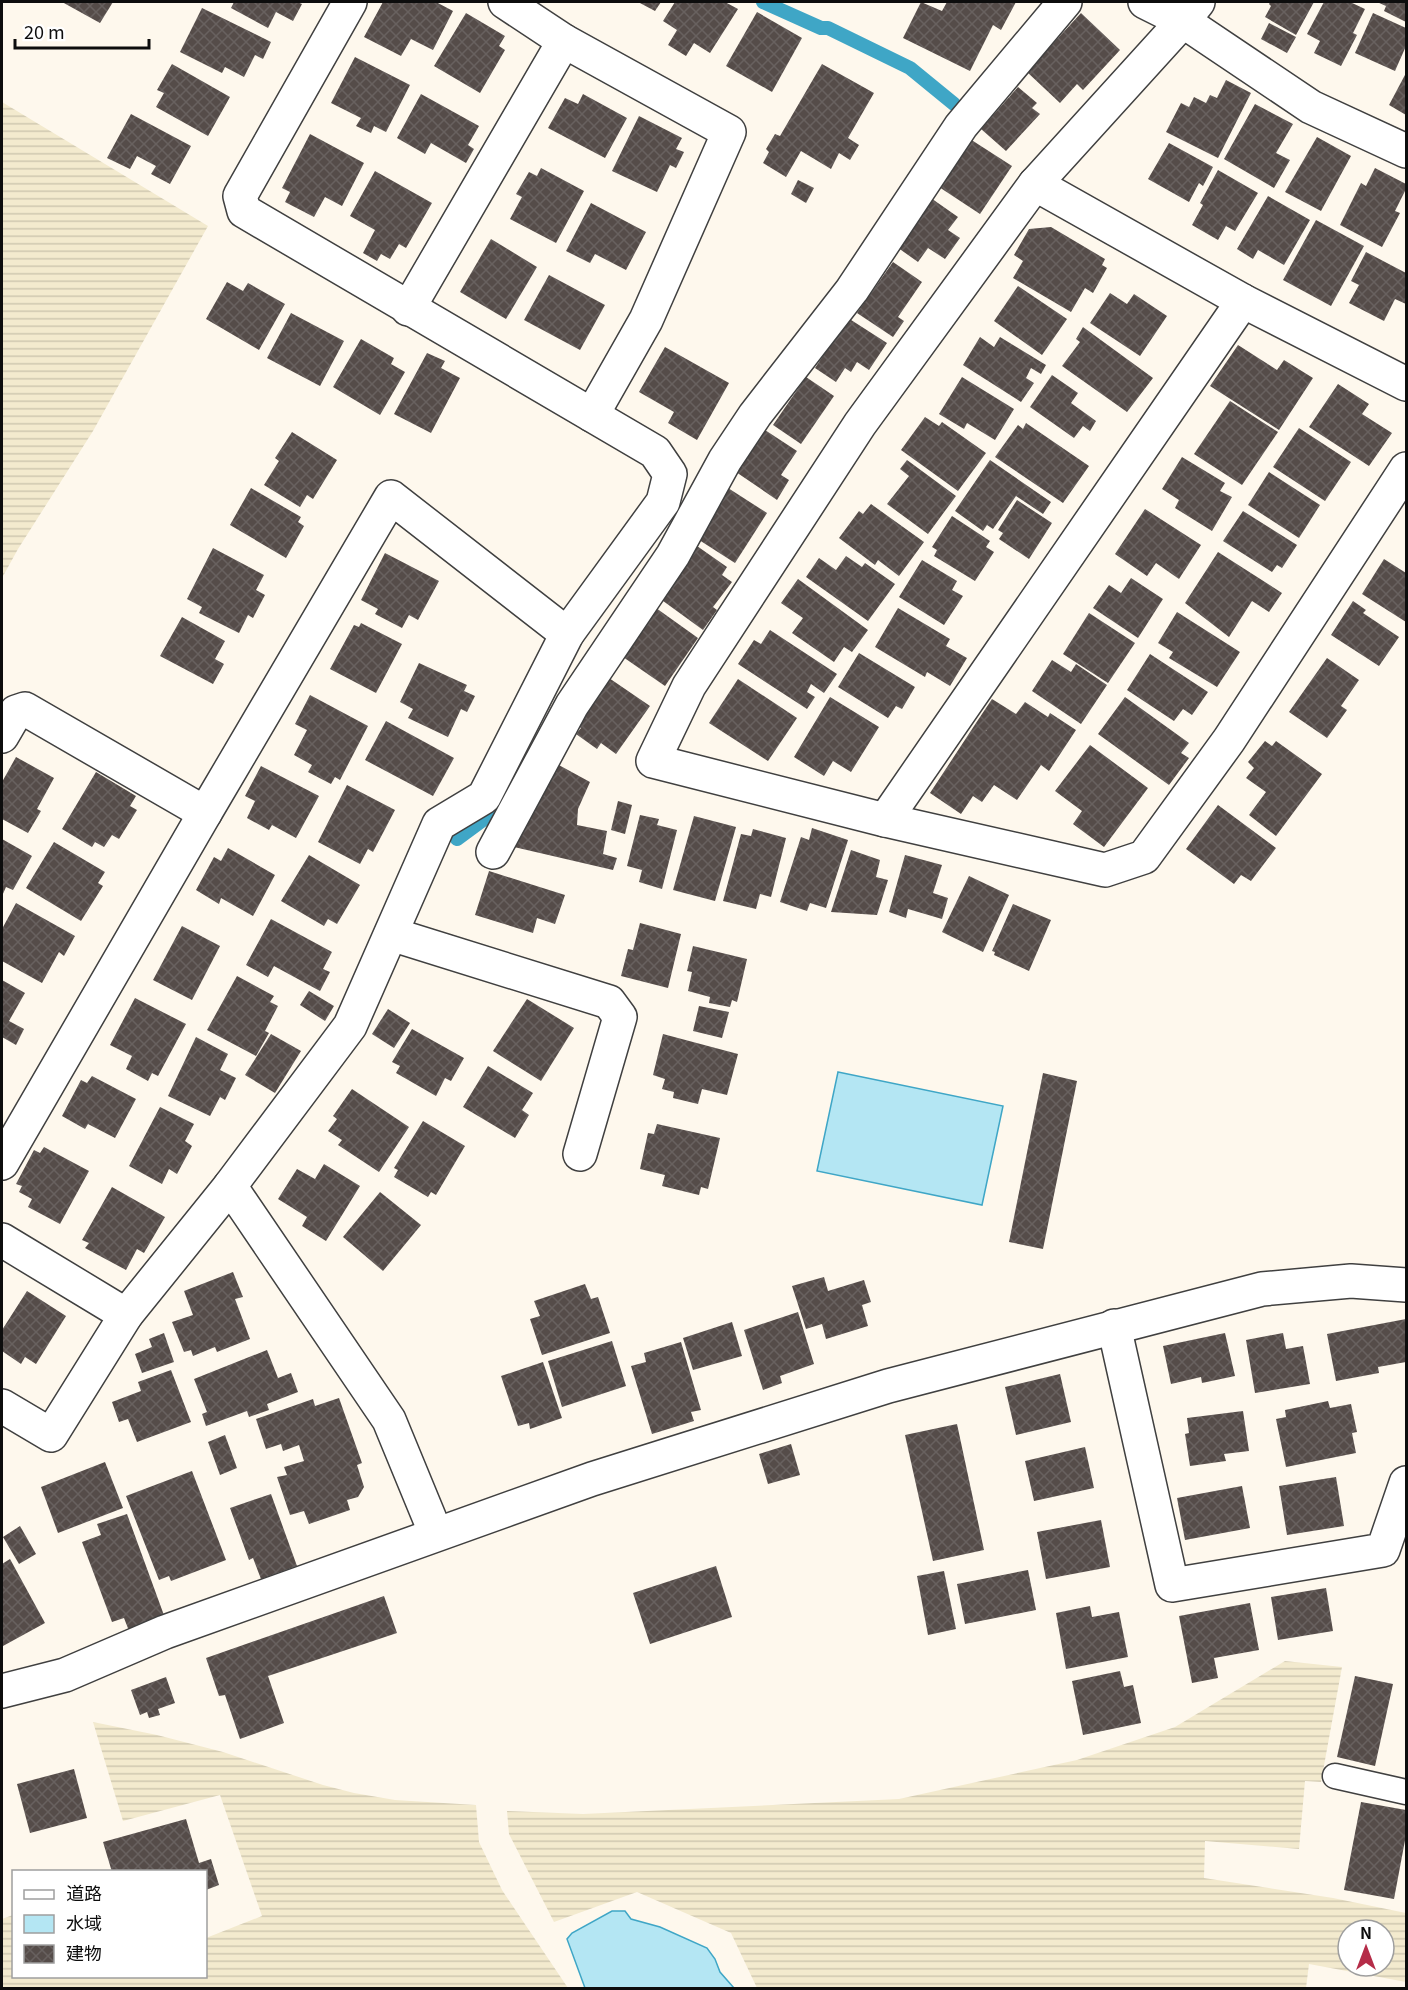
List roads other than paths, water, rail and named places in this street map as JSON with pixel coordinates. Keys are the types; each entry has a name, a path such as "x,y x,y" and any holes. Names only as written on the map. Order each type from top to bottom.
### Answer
{"street":[{"path":"2,1406 51,1435 126,1315 230,1186 351,1026 439,824 484,797 567,634 663,502 670,474 655,452 243,212 240,196 350,2"},
{"path":"505,2 564,41 729,132 646,320 592,415"},
{"path":"493,852 572,705 673,555 726,460 755,415 852,290 961,126 1065,2"},
{"path":"1145,2 1191,11 1311,107 1407,151"},
{"path":"1191,11 1035,184 860,424 689,686 652,761 885,820 1105,870 1144,857 1229,740 1407,469"},
{"path":"408,309 564,41"},
{"path":"1035,184 1243,301 1407,384"},
{"path":"885,820 1243,301"},
{"path":"2,1163 391,496 567,634"},
{"path":"2,736 16,712 25,709 205,813"},
{"path":"391,934 609,1002 620,1017 580,1154"},
{"path":"230,1186 389,1420 436,1534"},
{"path":"2,1240 126,1315"},
{"path":"2,1691 65,1676 165,1632 592,1479 888,1386 1262,1289 1352,1281 1407,1285"},
{"path":"1114,1326 1172,1585 1383,1550 1407,1483"}],"lane":[{"path":"1335,1776 1407,1792"}],"water":[{"path":"838,1072 1003,1106 982,1205 817,1171"},
{"path":"612,1911 625,1911 631,1919 660,1927 707,1948 720,1972 734,1988 585,1988 567,1939 572,1933"}],"waterway":[{"path":"763,2 821,28 828,28 910,68 954,104"},
{"path":"457,839 499,808 507,795"}]}
